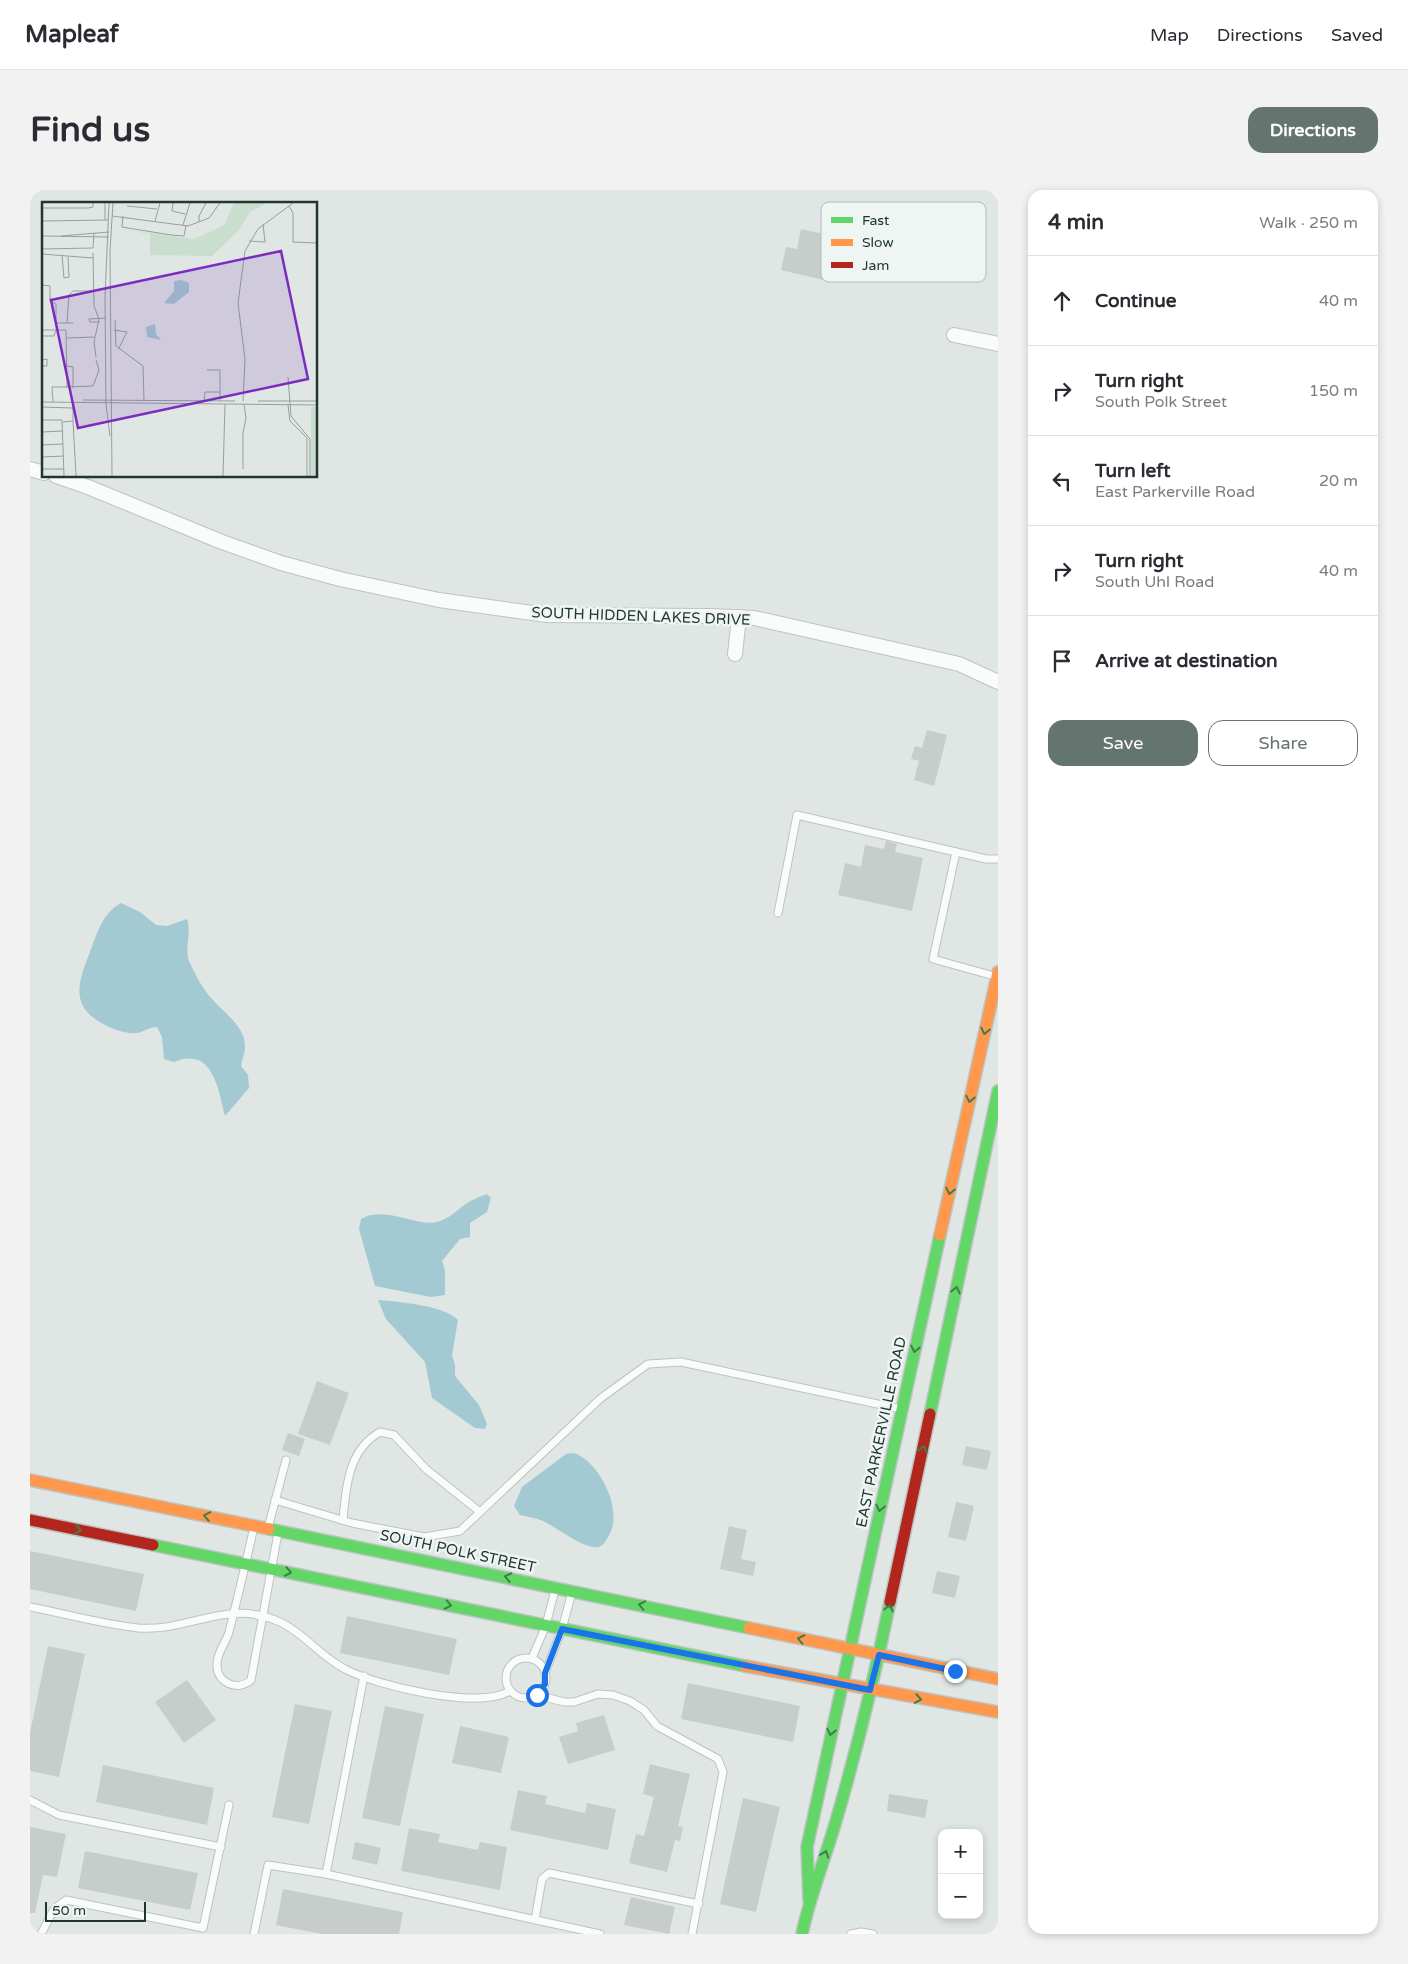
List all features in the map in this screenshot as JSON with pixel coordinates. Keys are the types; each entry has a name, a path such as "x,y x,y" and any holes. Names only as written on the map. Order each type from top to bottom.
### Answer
{"main road":[{"name":"EAST PARKERVILLE ROAD","path":"802,1934 809,1900 836,1821 879,1655 973,1146 998,974"},
{"name":"EAST PARKERVILLE ROAD","path":"809,1900 807,1847 902,1409 973,1146 998,1091"},
{"name":"SOUTH POLK STREET","path":"30,1480 998,1679"},
{"path":"30,1520 562,1629 870,1690 998,1712"}],"street":[{"path":"954,335 998,344"},
{"name":"SOUTH HIDDEN LAKES DRIVE","path":"61,478 281,563 340,579 439,600 547,615 739,616 959,664 998,682"},
{"path":"735,654 739,616"}],"lane":[{"path":"778,913 796,815 956,852 998,859"},
{"path":"956,852 933,959 998,974"},
{"path":"276,1500 343,1520 424,1537 460,1531 601,1398 648,1364 681,1362 902,1409"},
{"path":"343,1520 346,1490 352,1462 369,1438 380,1432 394,1435 426,1469 480,1512"},
{"path":"254,1525 234,1613 216,1666 219,1677 227,1683 238,1686 246,1684 251,1680 270,1569 276,1500 286,1460"},
{"path":"532,1658 546,1625 556,1587"},
{"path":"545,1673 562,1629 572,1590"},
{"path":"30,1608 139,1628 175,1626 208,1616 242,1612 281,1623 344,1669 396,1686 456,1698 490,1698 510,1691"},
{"path":"537,1695 545,1684 545,1673 542,1665 532,1658 518,1659 507,1668 505,1682 510,1691 524,1698 537,1695 564,1702 574,1702 598,1694 614,1695 630,1701 644,1710 657,1726 718,1758 723,1772 692,1934"},
{"path":"326,1874 364,1676"},
{"path":"30,1800 59,1815 222,1847"},
{"path":"41,1934 54,1909 66,1900 203,1928 222,1847 229,1804"},
{"path":"254,1934 268,1865 326,1874 600,1934"},
{"path":"535,1920 542,1879 549,1873 699,1904"},
{"path":"851,1934 861,1932 873,1934"}],"water":[{"path":"121,903 140,912 156,925 167,926 187,919 189,930 187,951 189,961 204,990 238,1026 244,1040 245,1049 241,1066 248,1075 249,1088 225,1116 220,1094 212,1073 197,1060 187,1059 174,1062 164,1059 162,1037 157,1027 139,1033 124,1032 103,1024 92,1017 85,1009 79,991 83,972 105,917"},
{"path":"487,1194 491,1198 487,1212 470,1223 470,1237 460,1239 442,1261 445,1270 445,1295 431,1297 375,1286 359,1229 361,1219 370,1215 380,1214 420,1222 437,1222 449,1217 469,1202"},
{"path":"378,1300 409,1303 432,1308 451,1315 458,1320 452,1355 455,1365 455,1376 479,1405 487,1424 485,1429 475,1428 432,1398 425,1362 386,1319"},
{"path":"574,1453 584,1458 593,1466 601,1477 612,1502 614,1515 612,1527 605,1542 598,1547 578,1542 543,1521 520,1515 514,1506 522,1487 566,1454"}],"building":[{"path":"801,229 821,233 821,280 781,270 786,247 797,249"},
{"path":"927,730 947,735 934,786 914,780 919,761 911,759 915,746 922,748"},
{"path":"886,841 897,844 895,852 923,858 912,911 838,895 845,863 861,867 865,845 884,849"},
{"path":"317,1381 349,1393 330,1445 298,1434"},
{"path":"288,1433 305,1439 299,1456 282,1450"},
{"path":"966,1446 991,1451 987,1470 962,1465"},
{"path":"956,1502 974,1506 966,1541 948,1537"},
{"path":"729,1526 747,1530 741,1559 756,1562 753,1576 720,1569"},
{"path":"30,1551 144,1574 136,1611 30,1589"},
{"path":"937,1571 960,1576 955,1598 932,1593"},
{"path":"347,1616 457,1639 449,1675 340,1653"},
{"path":"48,1646 85,1654 59,1777 30,1771 30,1733"},
{"path":"187,1680 216,1720 184,1743 155,1702"},
{"path":"688,1683 800,1706 793,1742 681,1719"},
{"path":"295,1704 332,1711 309,1824 272,1817"},
{"path":"385,1706 424,1714 400,1826 362,1818"},
{"path":"604,1715 615,1750 568,1764 559,1737 578,1731 576,1723"},
{"path":"460,1726 509,1737 501,1773 452,1763"},
{"path":"650,1764 690,1774 678,1826 683,1827 680,1841 675,1840 667,1872 629,1863 636,1834 644,1836 654,1797 643,1794"},
{"path":"103,1765 214,1788 207,1825 96,1802"},
{"path":"518,1790 547,1796 545,1804 585,1813 587,1803 616,1809 608,1850 510,1830"},
{"path":"889,1794 928,1800 925,1818 887,1811"},
{"path":"743,1798 780,1807 756,1912 720,1904"},
{"path":"30,1827 66,1834 57,1877 43,1875 35,1913 30,1913"},
{"path":"409,1828 440,1834 438,1842 478,1850 480,1842 507,1847 500,1890 401,1871"},
{"path":"355,1842 381,1848 377,1865 352,1859"},
{"path":"85,1851 198,1873 190,1910 78,1888"},
{"path":"283,1889 403,1912 399,1934 322,1934 276,1925"},
{"path":"631,1897 675,1907 669,1934 624,1925"}],"traffic: fast":[{"path":"930,1414 998,1091"},
{"path":"809,1900 807,1847 940,1235"},
{"path":"269,1529 749,1628"},
{"path":"153,1545 745,1666"},
{"path":"802,1934 851,1767 890,1602"}],"traffic: slow":[{"path":"940,1235 998,972"},
{"path":"30,1480 269,1529"},
{"path":"749,1628 998,1679"},
{"path":"745,1666 998,1712"}],"traffic: jam":[{"path":"890,1602 930,1414"},
{"path":"30,1520 153,1545"}],"route":[{"path":"537,1695 545,1684 545,1673 562,1629 870,1690 879,1655 955,1671"}]}
